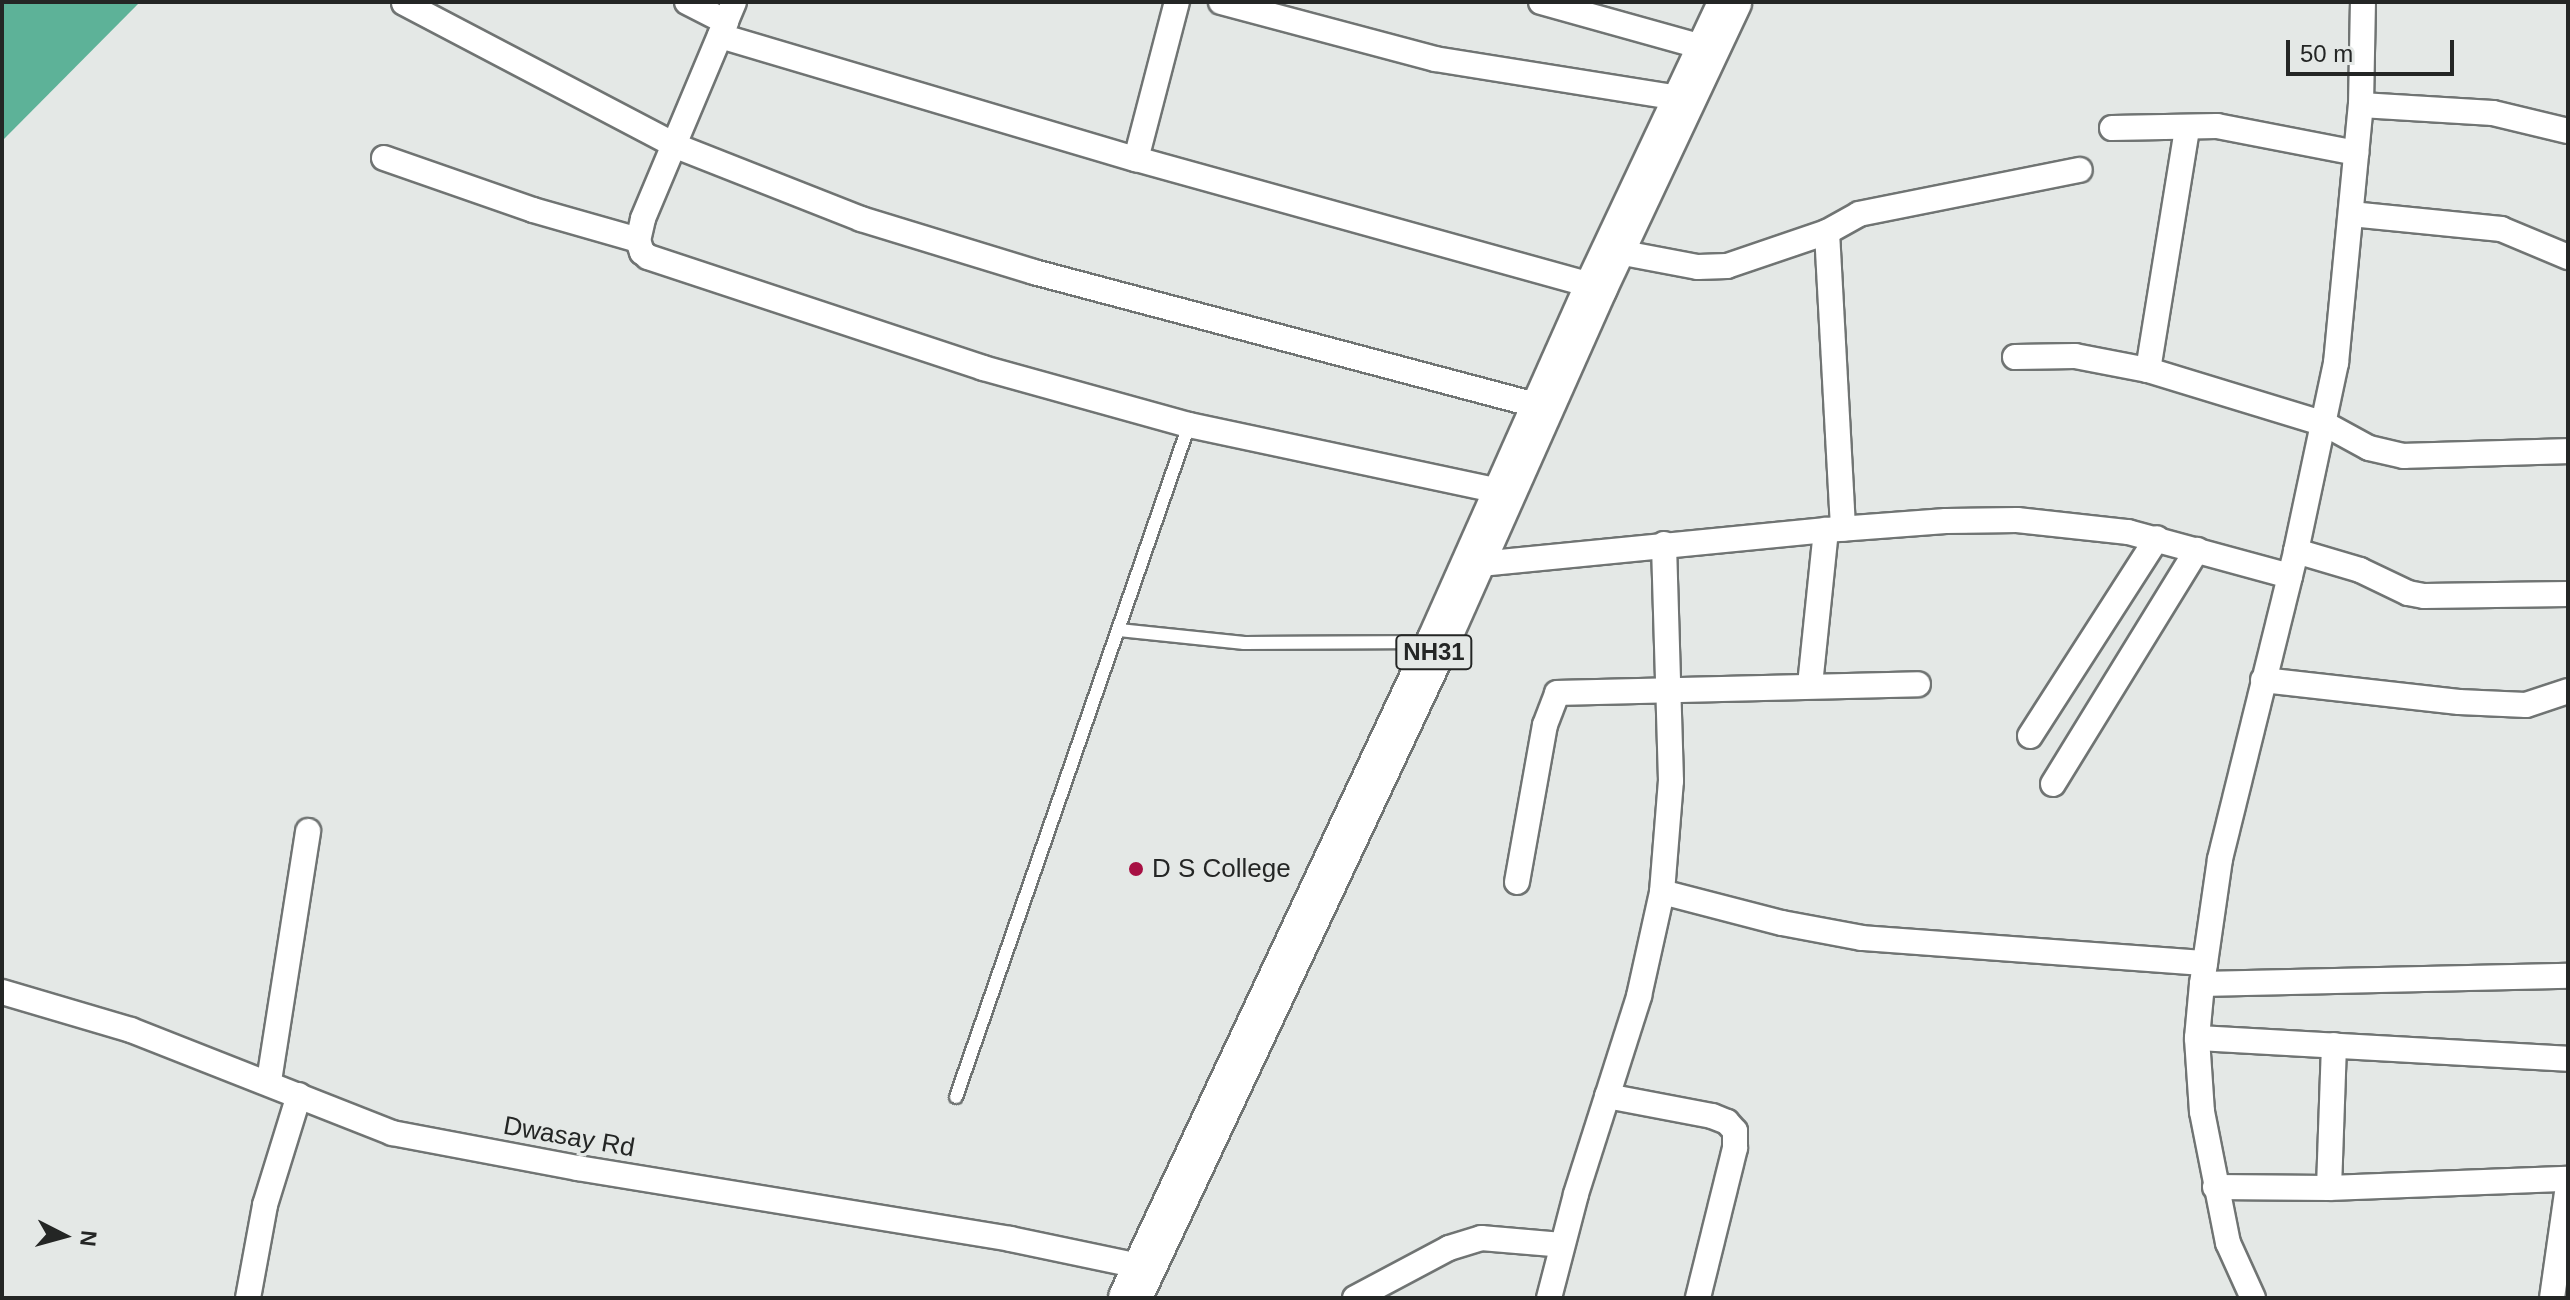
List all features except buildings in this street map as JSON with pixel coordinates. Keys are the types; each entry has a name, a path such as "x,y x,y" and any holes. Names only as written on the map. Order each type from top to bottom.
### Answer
{"highway":[{"name":"NH31","path":"1137,1283 1438,642 1604,269 1730,2"}],"street":[{"path":"687,2 726,20 1136,159 1604,269 1727,266 1827,232 1859,214 2080,170"},
{"path":"1136,159 1177,2"},
{"path":"1221,2 1435,59 1686,99"},
{"path":"1541,2 1709,49"},
{"path":"2253,1298 2228,1243 2215,1187 2202,1112 2197,1038 2220,859 2296,551 2336,363 2361,105 2363,2"},
{"path":"404,3 676,146 861,219 949,247 1543,407"},
{"path":"726,20 643,219 638,240 642,252 648,257 983,368 1189,425 1503,492"},
{"path":"2361,105 2493,113 2568,131"},
{"path":"2112,128 2187,129 2217,126 2356,153"},
{"path":"2148,370 2187,129"},
{"path":"384,158 533,210 638,240"},
{"path":"2351,214 2501,229 2568,257"},
{"path":"1810,685 1834,530 1827,232"},
{"path":"2015,357 2075,356 2148,370 2325,424 2369,448 2404,456 2568,451"},
{"path":"1470,565 1834,530 1946,521 2017,520 2085,526 2157,538 2290,576"},
{"path":"2030,736 2157,538"},
{"path":"1549,1298 1562,1245 1639,996 1662,892 1671,781 1664,544"},
{"path":"2053,784 2197,550"},
{"path":"2296,551 2346,565 2408,593 2424,596 2568,594"},
{"path":"2263,680 2459,702 2526,705 2568,691"},
{"path":"1517,882 1545,725 1557,693 1918,684"},
{"path":"269,1081 308,831"},
{"path":"1662,892 1782,923 1862,938 2203,973 2568,976"},
{"name":"Dwasay Rd","path":"2,992 131,1030 269,1081 392,1133 578,1168 1010,1239 1137,1283"},
{"path":"2197,1038 2568,1059"},
{"path":"2329,1188 2334,1045"},
{"path":"248,1298 265,1205 299,1095"},
{"path":"1607,1096 1712,1116 1727,1122 1735,1131 1735,1148 1698,1298"},
{"path":"2215,1187 2329,1188 2568,1179"},
{"path":"2552,1298 2568,1186"},
{"path":"1355,1298 1449,1248 1481,1238 1562,1245"}],"lane":[{"path":"956,1097 1189,425"},
{"path":"1119,630 1244,643 1438,642"}],"shaded area":[{"path":"2,2 140,2 2,141"}],"place":[{"name":"D S College","path":"1136,869"}]}
